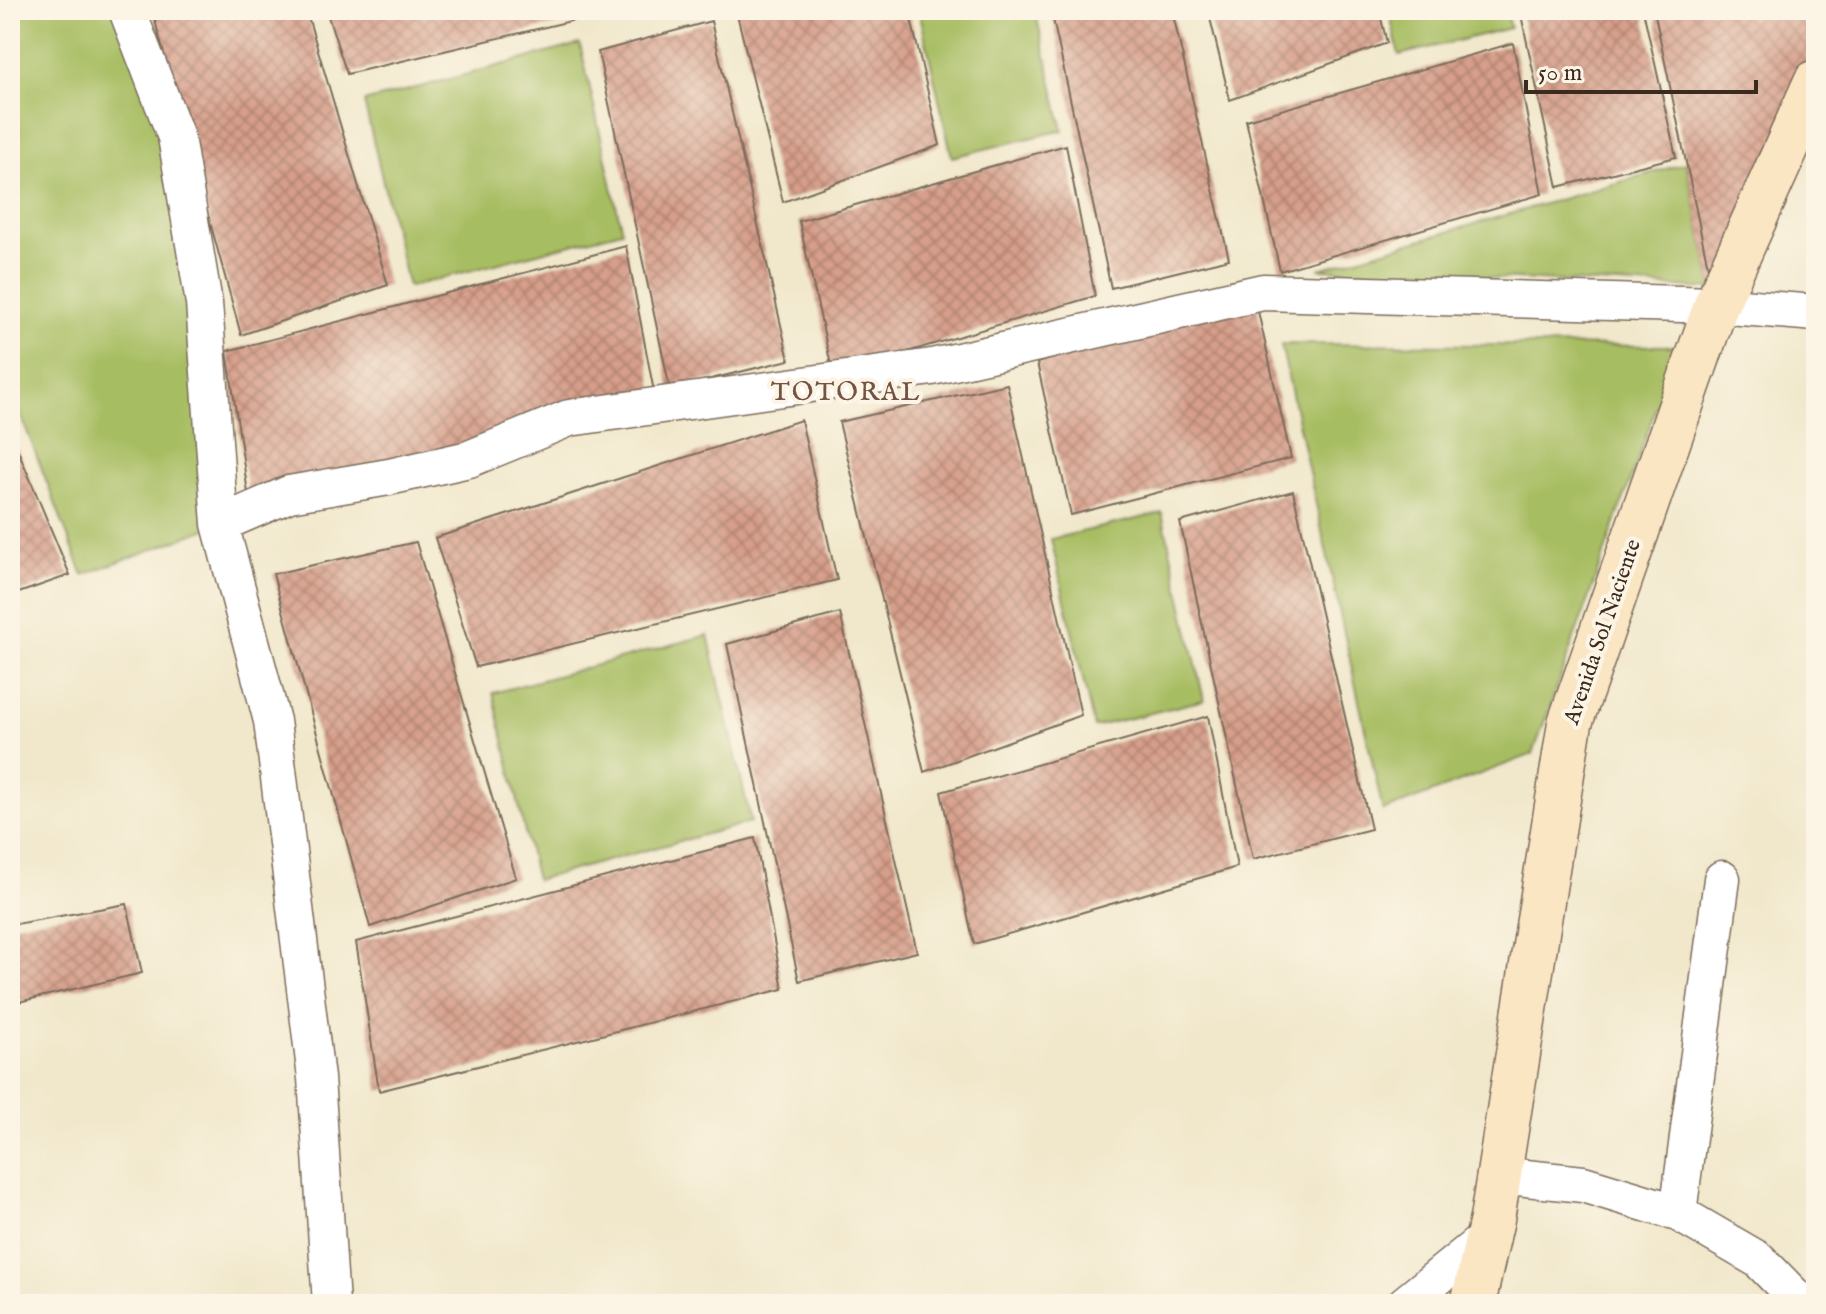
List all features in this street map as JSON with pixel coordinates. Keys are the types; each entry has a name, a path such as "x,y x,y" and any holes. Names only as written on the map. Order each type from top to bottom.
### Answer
{"street":[{"path":"127,10 176,137 204,303 220,524 272,721 316,1078 331,1304"},
{"name":"Avenida Sol Naciente","path":"1473,1304 1492,1219 1570,723 1716,305 1816,82"},
{"path":"220,524 289,494 469,459 569,418 932,367 1263,292 1716,305 1816,313"},
{"path":"1678,1213 1722,879"},
{"path":"1498,1175 1583,1184 1678,1213 1759,1260 1802,1304"},
{"path":"1405,1304 1487,1237"}],"green space":[{"path":"10,10 126,10 176,137 220,524 83,575 10,387"},
{"path":"919,10 1035,10 1063,130 952,157"},
{"path":"1389,10 1506,10 1510,28 1399,55"},
{"path":"580,44 622,231 408,287 364,102"},
{"path":"1686,163 1713,289 1319,269"},
{"path":"1281,344 1678,346 1533,754 1383,811"},
{"path":"1162,513 1204,700 1094,727 1051,539"},
{"path":"708,635 751,822 536,880 493,693"}],"building":[{"path":"152,10 306,10 388,285 241,335"},
{"path":"326,10 613,10 613,11 347,74"},
{"path":"736,10 909,10 940,145 783,202"},
{"path":"1051,10 1172,10 1229,259 1111,288"},
{"path":"1208,10 1379,10 1387,43 1230,100"},
{"path":"1520,10 1643,10 1676,157 1558,187"},
{"path":"1654,10 1816,10 1816,82 1716,305"},
{"path":"711,21 789,360 670,389 598,52"},
{"path":"1513,43 1542,194 1280,271 1246,120"},
{"path":"1066,145 1095,296 833,374 799,221"},
{"path":"626,246 655,397 249,500 227,351"},
{"path":"1255,298 1291,458 1071,515 1037,363"},
{"path":"1007,384 1081,715 924,772 839,422"},
{"path":"801,420 837,580 476,667 435,538"},
{"path":"10,431 70,575 10,596"},
{"path":"1293,491 1371,829 1253,859 1180,522"},
{"path":"416,542 516,878 370,927 273,574"},
{"path":"840,613 917,952 799,981 727,644"},
{"path":"1208,716 1237,867 974,944 941,792"},
{"path":"755,838 783,989 379,1091 356,942"},
{"path":"127,904 142,973 10,1004 10,925"}],"district":[{"name":"TOTORAL","path":"846,392"}]}
